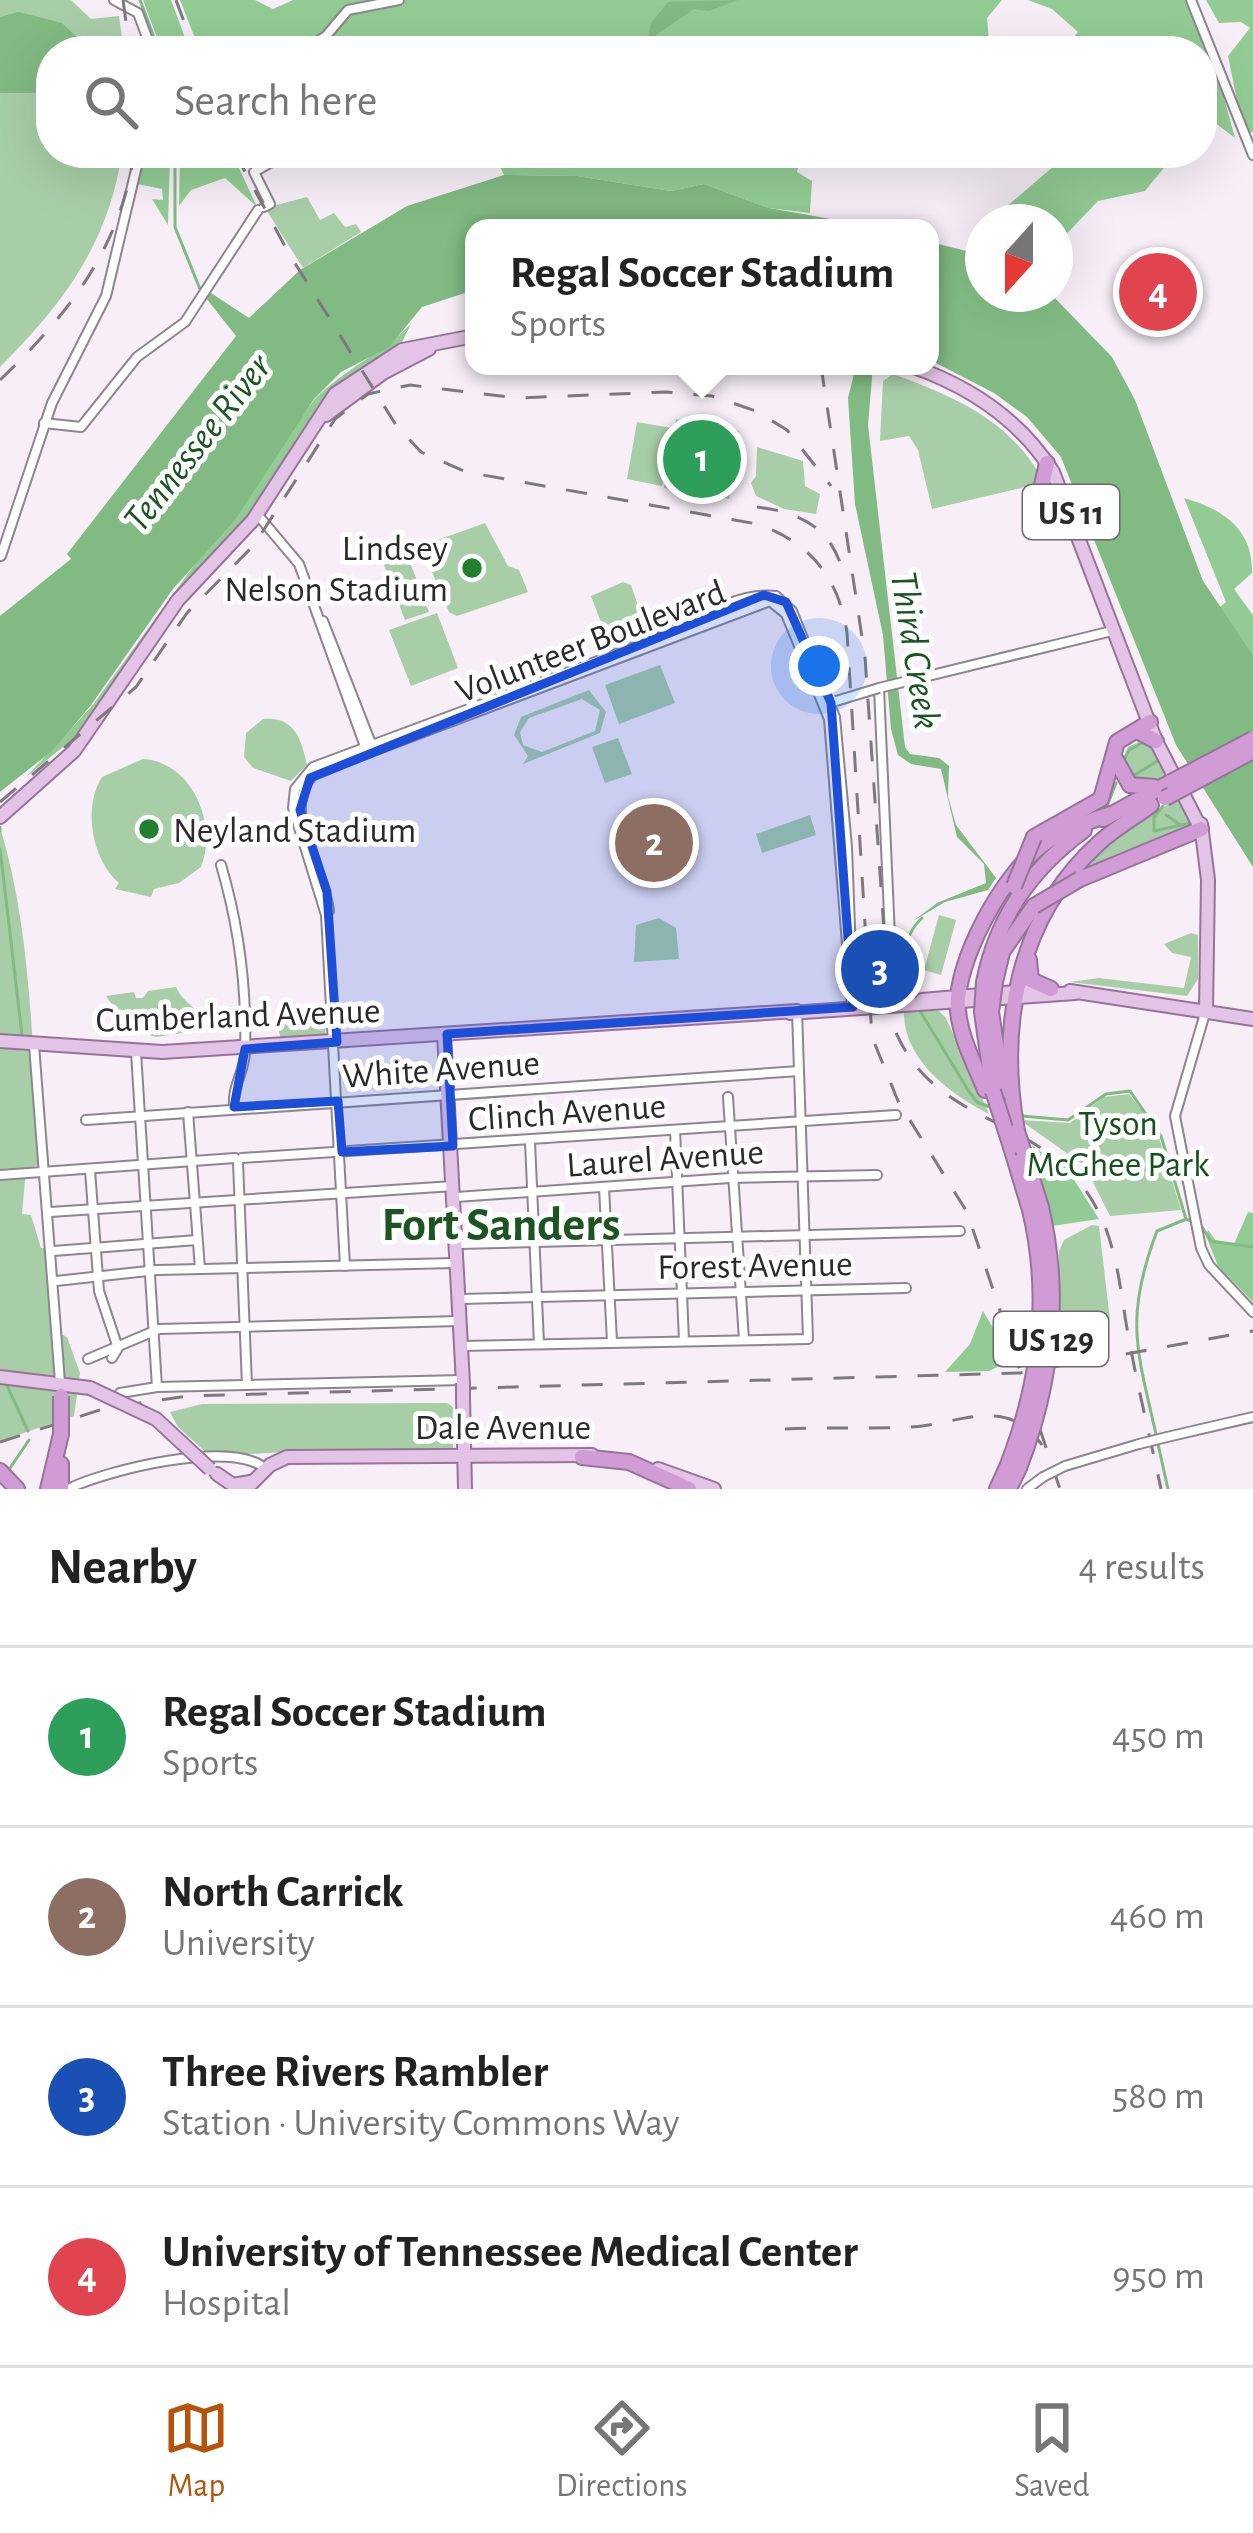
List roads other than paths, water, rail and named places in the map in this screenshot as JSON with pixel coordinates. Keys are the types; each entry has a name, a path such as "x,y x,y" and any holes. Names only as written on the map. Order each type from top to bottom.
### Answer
{"highway":[{"path":"1042,485 1047,463"},
{"path":"1144,727 1156,741"},
{"path":"1144,727 1118,749 1118,771 1136,787 1161,792"},
{"path":"995,940 1034,837 1096,804 1110,781 1117,742 1144,727"},
{"name":"US 129","path":"990,982 1017,913 1057,863 1103,828 1253,739"},
{"name":"US 129","path":"1035,1208 1018,1172 998,1092 987,1012 995,940 1035,873 1111,814 1253,751"},
{"path":"998,1092 1012,996 1034,941 1074,869 1161,792"},
{"path":"998,1092 958,999 972,948 1018,867 1052,838 1111,814"},
{"path":"1000,959 1034,906 1080,880 1202,829"},
{"path":"1034,941 1028,974 1051,989"},
{"name":"US 129","path":"997,1489 1013,1467 1038,1412 1051,1345 1053,1286 1035,1208 1013,1147 1017,1131 998,1092"},
{"path":"60,1389 64,1489"},
{"path":"48,1489 61,1435"},
{"path":"582,1457 629,1462 689,1489"},
{"name":"US 129","path":"1009,1489 1013,1467"},
{"path":"0,1471 16,1489"}],"main road":[{"path":"1,813 85,734 155,635 259,516 316,416 340,389 394,354 465,338"},
{"name":"US 11","path":"930,375 985,402 1047,463 1068,503 1144,727 1194,799 1208,880 1206,1010"},
{"name":"US 11","path":"1156,741 1202,829"},
{"path":"1179,1006 1194,1001 1206,985"},
{"path":"1012,996 1051,989 1253,1019"},
{"path":"1012,996 1075,992"},
{"name":"Cumberland Avenue","path":"0,1041 136,1052 244,1049 1012,996"},
{"path":"445,1036 459,1244 465,1489"},
{"path":"0,1377 40,1380 60,1389 90,1388 156,1419 225,1489"},
{"path":"213,1472 238,1486 287,1457"},
{"name":"Dale Avenue","path":"287,1457 629,1459 714,1489"},
{"path":"246,1489 265,1469"}],"street":[{"path":"114,0 138,13 146,36"},
{"path":"326,36 347,10 399,0"},
{"path":"1191,0 1205,36"},
{"path":"1217,65 1253,154"},
{"path":"1,552 44,423 106,296 136,168"},
{"path":"44,423 81,427 137,357 185,322 264,207 254,175 264,168"},
{"path":"259,516 293,555 370,749"},
{"name":"Volunteer Boulevard","path":"345,1265 327,892 304,836 299,810 301,791 315,773 333,762 765,602 778,604 830,703 847,847 857,1007"},
{"path":"830,703 1112,631"},
{"path":"879,688 897,1004"},
{"path":"221,865 239,925 244,1049 233,1088 234,1108"},
{"path":"1206,1010 1175,1122 1201,1248 1217,1276 1253,1312"},
{"path":"461,1346 808,1339 797,1011"},
{"path":"34,1045 56,1281 60,1389"},
{"path":"136,1052 154,1272 157,1387"},
{"name":"White Avenue","path":"86,1120 799,1071"},
{"path":"728,1097 744,1340"},
{"path":"188,1112 200,1269"},
{"name":"Clinch Avenue","path":"0,1175 896,1115"},
{"path":"675,1130 684,1341"},
{"path":"530,1141 539,1344"},
{"path":"239,1159 247,1384"},
{"path":"90,1170 98,1278 118,1348 112,1358"},
{"name":"Laurel Avenue","path":"50,1212 344,1191 533,1193 734,1178 877,1175"},
{"path":"604,1187 611,1342"},
{"path":"459,1244 960,1232"},
{"path":"53,1250 197,1240"},
{"path":"56,1281 200,1269 459,1263"},
{"name":"Forest Avenue","path":"460,1299 906,1288"},
{"path":"88,1358 155,1331 462,1321"},
{"path":"120,1393 247,1384 463,1387"},
{"path":"1027,1489 1065,1466 1253,1417"},
{"name":"Dale Avenue","path":"64,1489 95,1476 168,1461 287,1457"},
{"path":"249,1458 265,1469"}],"water":[{"path":"738,0 709,11 694,9 656,36 648,36 651,23 668,2"},
{"path":"19,12 62,23 75,36 36,36 36,93 0,93 0,17"},
{"name":"Tennessee River","path":"504,175 577,176 671,191 704,184 769,208 831,219 465,219 465,293 422,307 389,347 341,372 314,399 235,520 173,589 91,705 53,750 0,792 0,616 71,559 67,554 236,336 206,298 211,293 249,318 300,270 407,206"},
{"path":"939,244 965,251 965,312 1068,312 1112,357 1135,400 1203,581 1253,655 1253,867 1176,745 1061,457 1027,417 994,393 939,365"},
{"name":"Third Creek","path":"854,375 872,375 868,425 905,747 910,754 939,758 949,766 948,796 956,825 996,878 988,890 945,902 913,921 937,903 986,883 984,864 957,837 941,769 911,764 898,755 891,729 883,635 855,504 848,398"}],"waterway":[{"path":"140,0 153,36"},
{"path":"175,168 175,227 200,289"},
{"path":"1124,760 1129,750 1146,741"},
{"path":"1133,776 1159,760"},
{"path":"1107,806 1116,783"},
{"path":"1163,806 1154,817 1154,831 1190,823"},
{"path":"1166,815 1179,824"},
{"path":"0,849 22,1035"},
{"name":"Third Creek","path":"916,997 907,946 922,918"},
{"name":"Third Creek","path":"917,1006 977,1102 995,1109"},
{"name":"Third Creek","path":"1022,1116 1068,1120 1106,1094 1130,1091 1161,1136 1186,1219 1191,1221"},
{"path":"1156,1434 1139,1356 1140,1288 1157,1231 1184,1220"},
{"name":"Third Creek","path":"1202,1227 1211,1241 1253,1247"},
{"path":"6,1383 28,1431"},
{"path":"8,1471 29,1440"},
{"path":"1158,1444 1168,1489"}],"railway":[{"path":"123,0 128,36"},
{"path":"176,0 189,36"},
{"path":"0,380 47,331 87,278 117,220 131,168"},
{"path":"243,168 288,252 396,425 421,452 466,472 757,524 807,552 829,579 847,633 872,1037 898,1101 967,1212 1060,1489"},
{"path":"822,375 865,657 890,1017 906,1052 927,1078 1060,1163 1096,1206 1116,1264 1161,1489"},
{"path":"0,802 136,687 187,613 254,545 335,419 368,394 410,385 517,398 666,392 712,396 756,411 787,430 831,486"},
{"path":"757,507 799,517 821,532 842,569"},
{"path":"0,1442 106,1408 188,1396 1020,1373 1253,1331"},
{"path":"785,1429 910,1427 997,1416 1013,1420 1042,1445"}],"place":[{"name":"University of Tennessee Medical Center","path":"1158,292"},
{"name":"Regal Soccer Stadium","path":"702,459"},
{"name":"Lindsey Nelson Stadium","path":"472,568"},
{"name":"Neyland Stadium","path":"149,829"},
{"name":"North Carrick","path":"654,843"},
{"name":"Three Rivers Rambler","path":"880,969"}],"district":[{"name":"Fort Sanders","path":"501,1223"}],"park label":[{"name":"Tyson McGhee Park","path":"1118,1142"}]}
